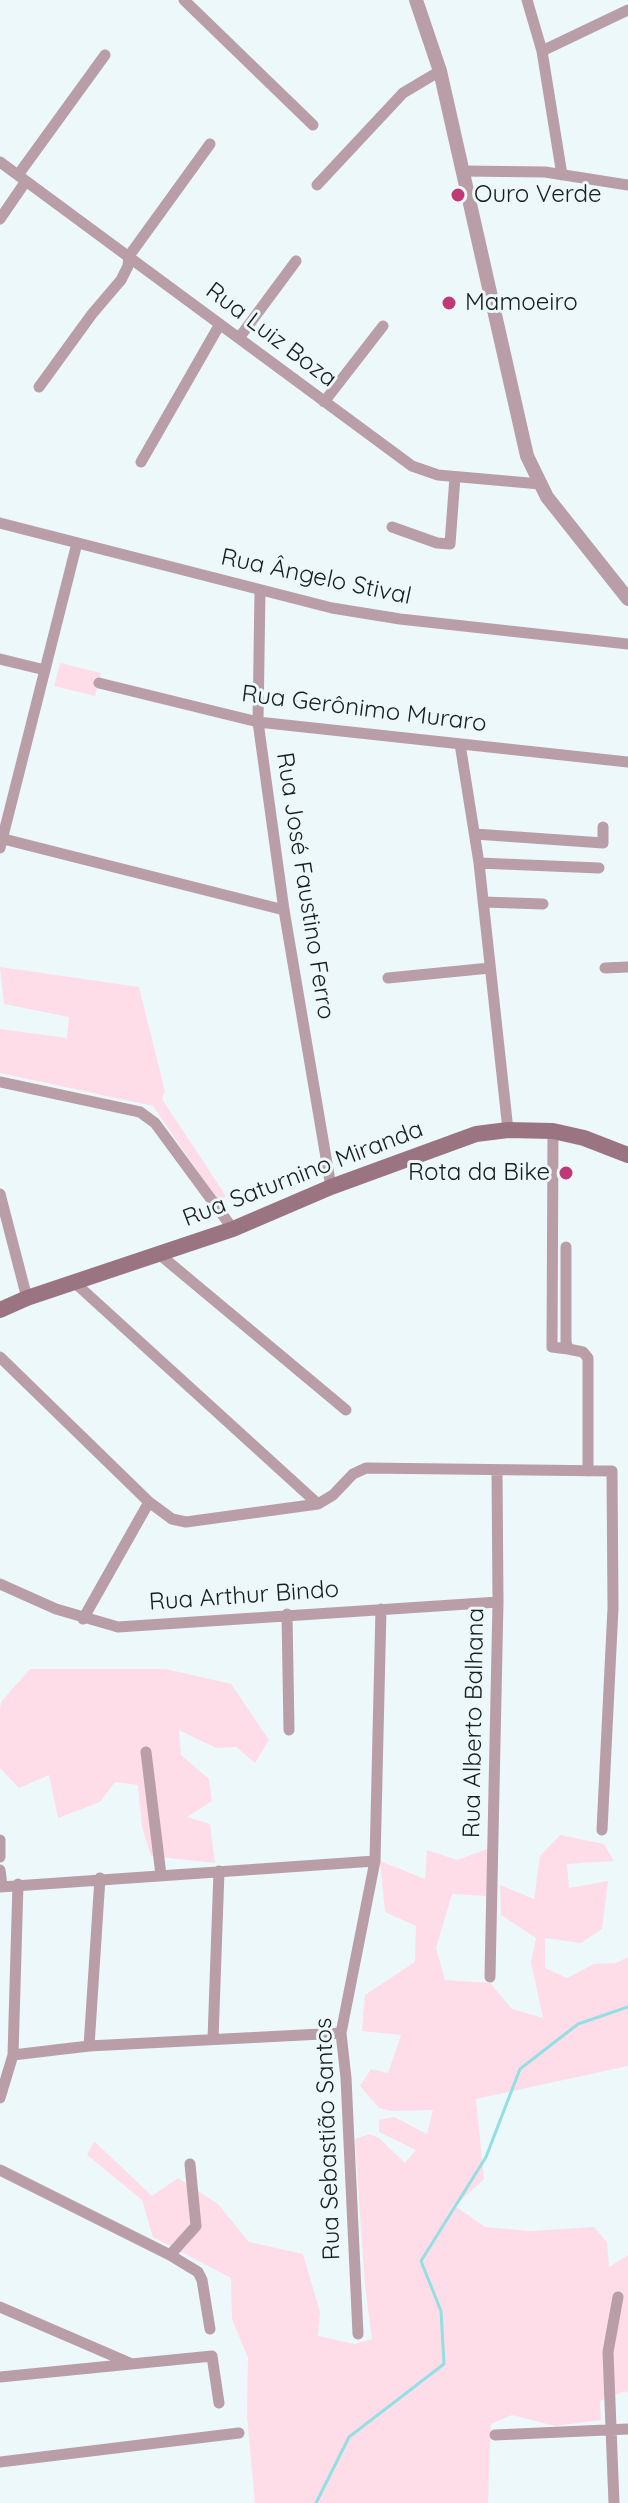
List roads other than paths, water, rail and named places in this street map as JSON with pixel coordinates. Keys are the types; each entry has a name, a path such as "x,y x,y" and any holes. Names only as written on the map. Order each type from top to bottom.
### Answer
{"main road":[{"name":"Rua Saturnino Miranda","path":"0,1310 27,1298 233,1229 331,1187 476,1134 508,1130 553,1131 584,1138 628,1155"}],"street":[{"path":"184,0 313,125"},
{"path":"416,0 440,71 527,456 557,510 628,599"},
{"path":"527,0 542,51 562,175"},
{"path":"542,51 628,10"},
{"path":"0,219 22,178 105,55"},
{"path":"317,185 403,93 440,71"},
{"path":"39,387 121,280 129,256 210,144"},
{"name":"Rua Luiz Boza","path":"0,162 412,466 430,474 540,484"},
{"path":"463,171 562,175 628,185"},
{"path":"239,338 296,261"},
{"path":"141,462 220,324"},
{"path":"324,402 383,326"},
{"path":"392,527 437,543 450,544 455,477"},
{"name":"Rua Ângelo Stival","path":"0,523 332,608 400,619 628,644"},
{"path":"77,543 1,841 284,910"},
{"name":"Rua José Faustino Ferro","path":"260,590 258,722 284,910 331,1187"},
{"path":"0,659 45,670"},
{"name":"Rua Gerônimo Muraro","path":"99,683 258,722 628,762"},
{"path":"460,744 479,863 508,1130"},
{"path":"475,834 603,843 603,827"},
{"path":"479,863 599,868"},
{"path":"483,902 543,904"},
{"path":"605,968 628,967"},
{"path":"388,978 490,968"},
{"path":"0,1082 140,1112 155,1123 233,1229"},
{"path":"553,1131 552,1347 583,1352 588,1358 588,1471"},
{"path":"0,1194 27,1298"},
{"path":"566,1247 568,1349"},
{"path":"159,1254 346,1410"},
{"path":"74,1282 318,1504"},
{"path":"0,1357 149,1502 172,1519 186,1522 318,1504 333,1495 353,1474 366,1468 612,1471 613,1608 602,1830"},
{"name":"Rua Alberto Balhana","path":"490,1977 498,1602 497,1470"},
{"path":"83,1619 149,1502"},
{"name":"Rua Arthur Bindo","path":"0,1584 83,1619 118,1627 498,1602"},
{"path":"613,1608 628,1608"},
{"name":"Rua Sebastião Santos","path":"358,2334 346,2078 341,2033 375,1861 381,1609"},
{"path":"287,1614 289,1730"},
{"path":"146,1752 161,1875"},
{"path":"0,1840 0,1857"},
{"path":"0,1870 1,1886 375,1861"},
{"path":"213,2039 219,1871"},
{"path":"89,2046 100,1878"},
{"path":"0,2098 13,2055 18,1884"},
{"path":"13,2055 89,2046 341,2033"},
{"path":"170,2255 196,2226 190,2164"},
{"path":"0,2170 170,2255 201,2275 210,2329"},
{"path":"614,2503 608,2352 618,2297"},
{"path":"0,2307 133,2365"},
{"path":"0,2377 212,2356 219,2403"},
{"path":"495,2435 628,2429"},
{"path":"0,2462 239,2433"}],"waterway":[{"path":"316,2503 349,2437 444,2364 441,2311 421,2261 486,2157 520,2069 578,2024 628,2007"}],"place":[{"name":"Ouro Verde","path":"458,195"},
{"name":"Mamoeiro","path":"449,303"},
{"name":"Rota da Bike","path":"566,1173"}]}
